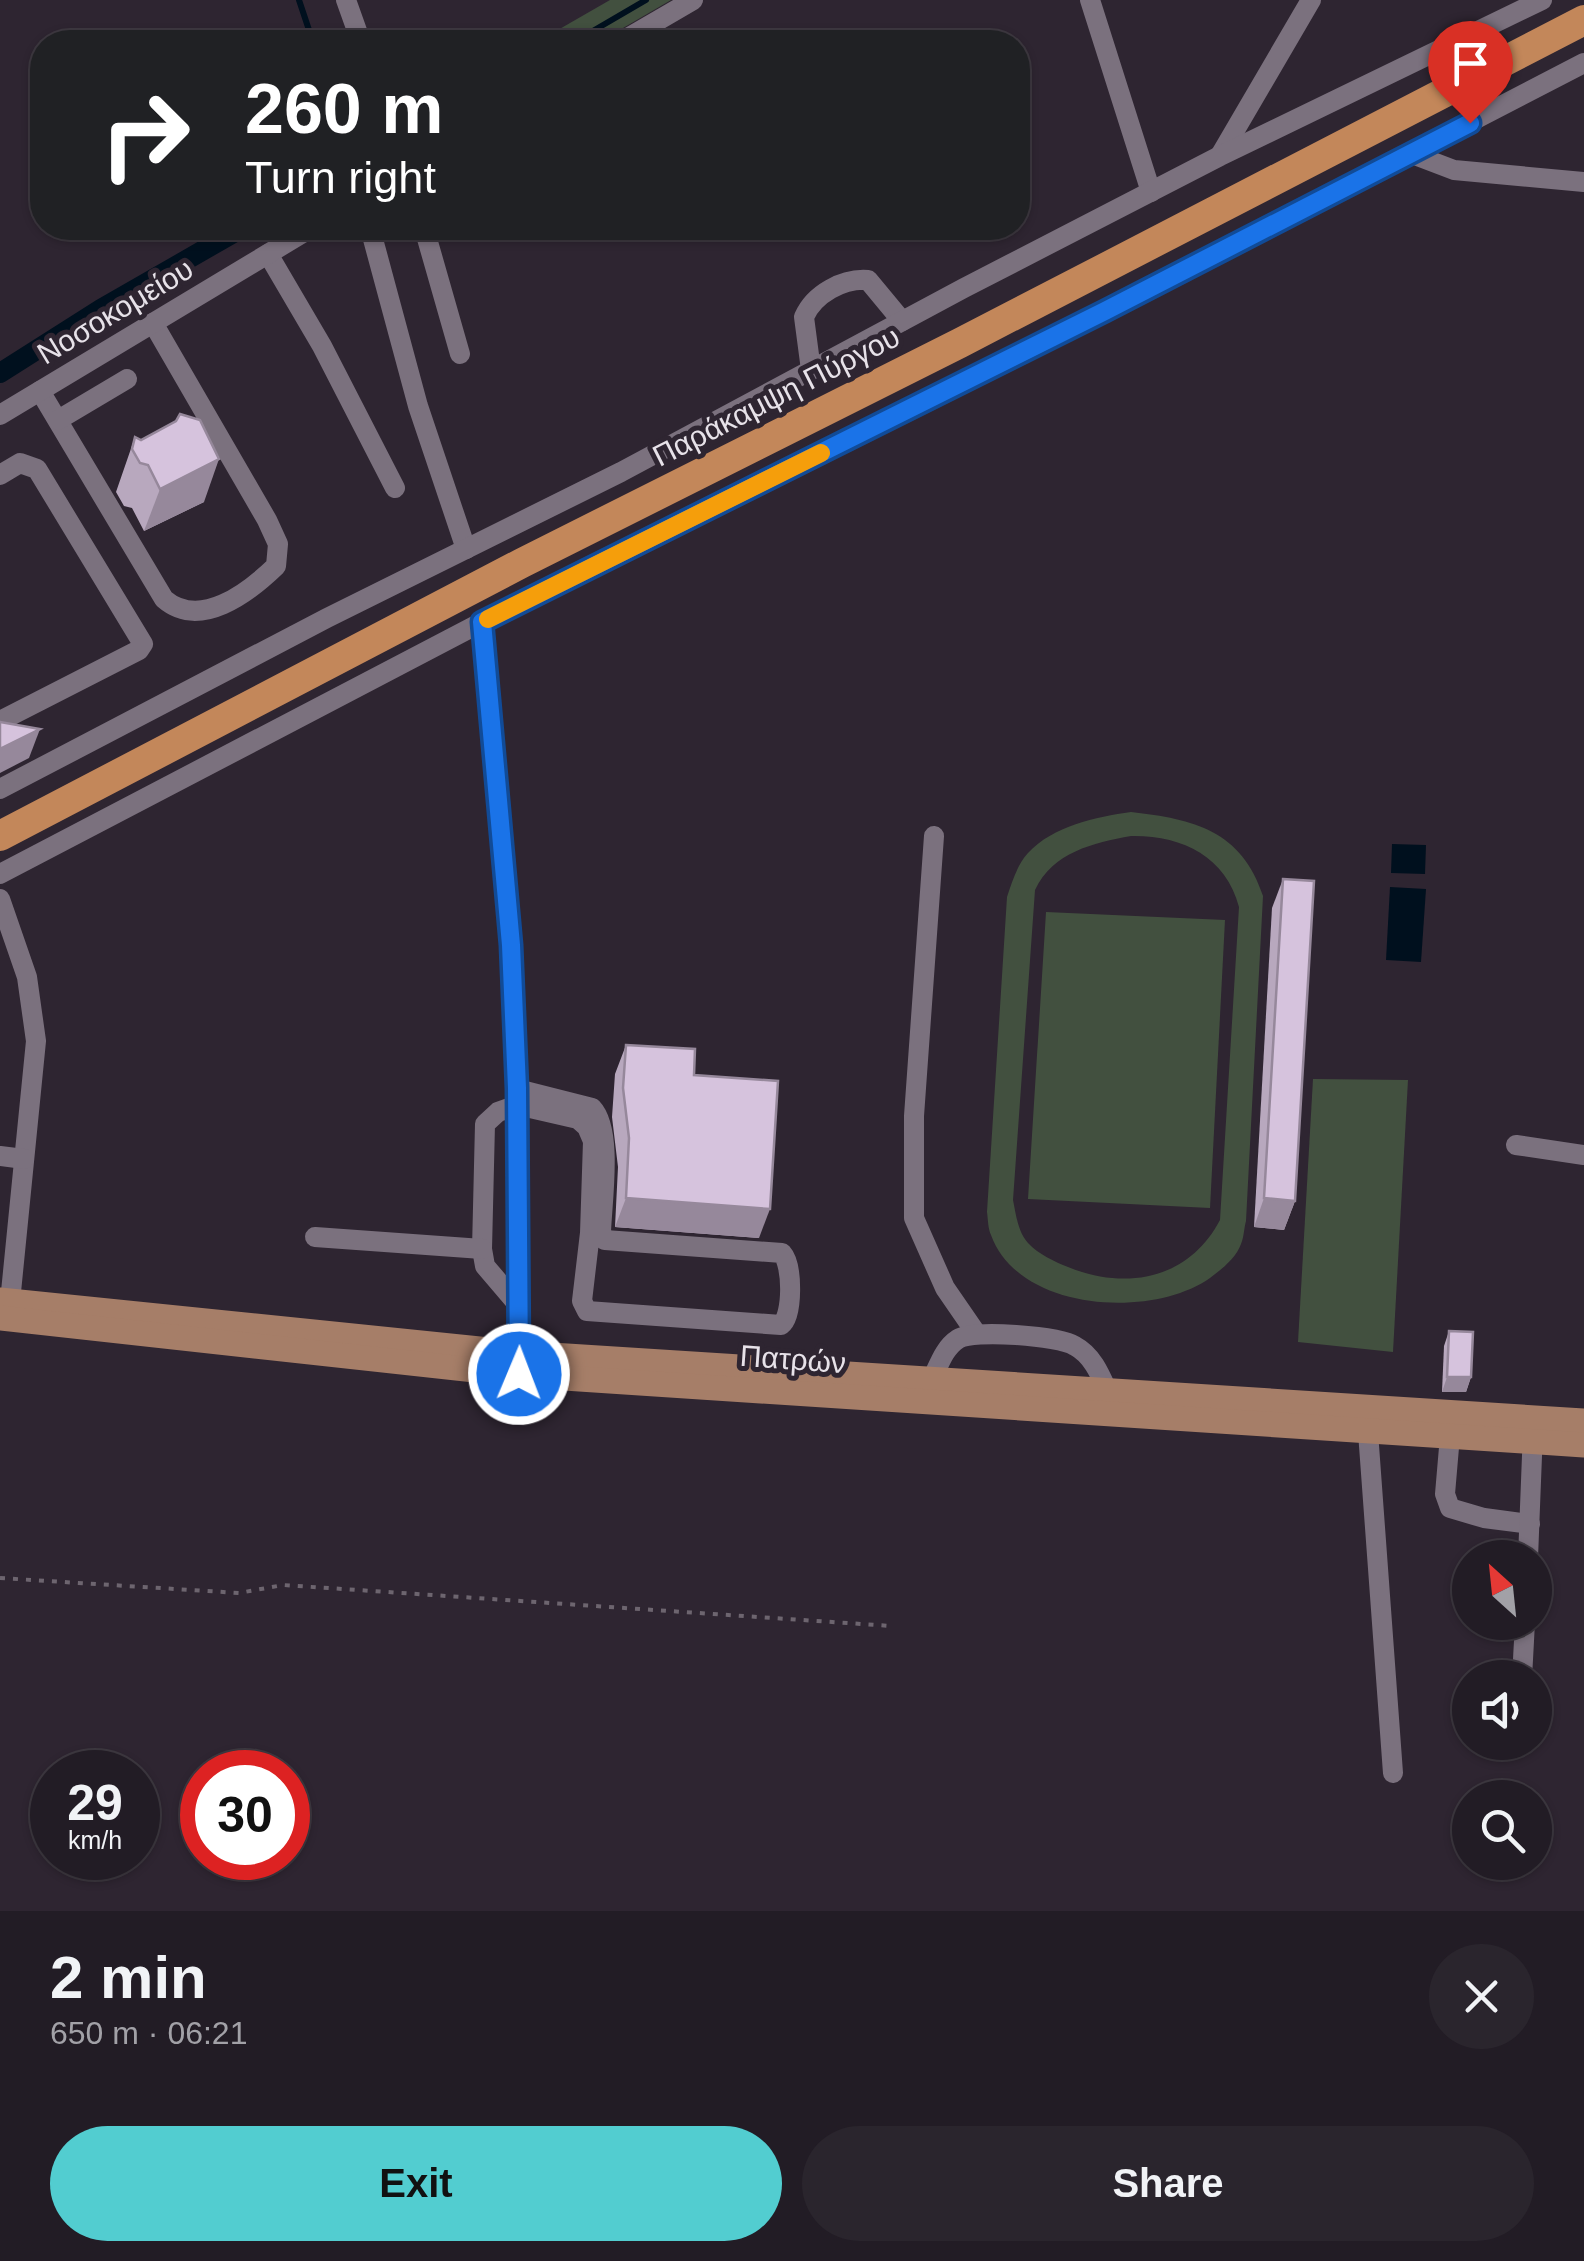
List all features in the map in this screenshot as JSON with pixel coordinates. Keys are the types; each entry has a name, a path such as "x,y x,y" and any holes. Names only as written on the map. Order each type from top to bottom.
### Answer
{"highway":[{"name":"Παράκαμψη Πύργου","path":"0,836 522,563 977,334 1584,20"}],"main road":[{"name":"Πατρών","path":"4,1310 520,1364 814,1382 1368,1432 1451,1424"},
{"name":"Πατρών","path":"814,1382 932,1379 1107,1390 1533,1430 1584,1445"},
{"name":"Πατρών","path":"1533,1430 1584,1421"}],"street":[{"path":"346,0 357,30"},
{"path":"641,30 692,0"},
{"path":"1090,0 1152,192"},
{"path":"1220,156 1312,0"},
{"path":"0,788 622,472 1220,156 1542,0"},
{"path":"0,874 482,622 1412,154 1584,62"},
{"path":"1412,154 1454,170 1584,182"},
{"name":"Νοσοκομείου","path":"0,415 291,240"},
{"path":"373,240 418,406 466,548"},
{"path":"427,240 460,354"},
{"path":"268,254 322,346 395,488"},
{"path":"811,370 804,317 817,299 843,283 868,280 902,321"},
{"path":"40,392 164,599 188,613 212,609 254,588 276,566 278,544 153,323"},
{"path":"58,420 127,378"},
{"path":"0,475 20,463 38,469 143,644 139,650 0,721"},
{"path":"482,622 508,886 517,1097 520,1364"},
{"path":"934,836 914,1116 914,1218 945,1288 976,1333"},
{"path":"0,900 8,950 32,1002 36,1042 4,1310"},
{"path":"517,1097 578,1118 593,1141 590,1232 582,1301 587,1311 781,1325 786,1322 789,1264 782,1253 603,1238 604,1142 597,1114 592,1108 517,1097 485,1124 482,1248 488,1271 520,1307"},
{"path":"1516,1145 1584,1155"},
{"path":"0,1156 24,1159"},
{"path":"314,1237 482,1248"},
{"path":"932,1379 950,1345 976,1333 1067,1342 1084,1353 1107,1390"},
{"path":"1451,1424 1445,1494 1450,1508 1484,1518 1530,1524"},
{"path":"1529,1540 1533,1430"},
{"path":"1368,1432 1393,1773"}],"path":[{"path":"0,1578 239,1592 283,1585 891,1626"}],"green space":[{"path":"610,0 671,0 620,30 558,30"},
{"path":"1131,812 1175,819 1213,832 1242,856 1263,896 1242,1241 1236,1254 1210,1278 1185,1291 1123,1303 1089,1301 1057,1293 1029,1280 1006,1261 990,1233 987,1212 1007,897 1015,874 1028,853 1050,836 1076,824","holes":["1131,836 1184,845 1212,862 1224,874 1239,907 1220,1220 1207,1240 1174,1267 1154,1275 1112,1278 1068,1267 1042,1254 1025,1239 1015,1212 1035,890 1052,867 1076,851"]},
{"path":"1046,912 1225,920 1210,1208 1028,1199"},
{"path":"1313,1079 1408,1080 1393,1352 1298,1342"}],"water":[{"path":"1392,844 1426,845 1425,874 1391,873"},
{"path":"1390,887 1426,889 1421,962 1386,960"}],"building":[{"path":"180,414 200,420 219,459 160,489 148,465 140,463 132,449 135,437 141,440 176,421"},
{"path":"0,722 40,729 0,749"},
{"path":"1283,879 1314,881 1295,1201 1264,1198"},
{"path":"626,1045 695,1049 694,1075 778,1081 770,1209 626,1198"},
{"path":"1449,1331 1473,1332 1471,1377 1447,1377"}],"waterway":[{"path":"299,0 309,30"},
{"path":"595,30 646,0"},
{"path":"0,373 221,240"}],"slow traffic":[{"path":"488,619 821,453"}],"route":[{"path":"519,1374 520,1241 511,945 482,622 1105,311 1470,123"}]}
